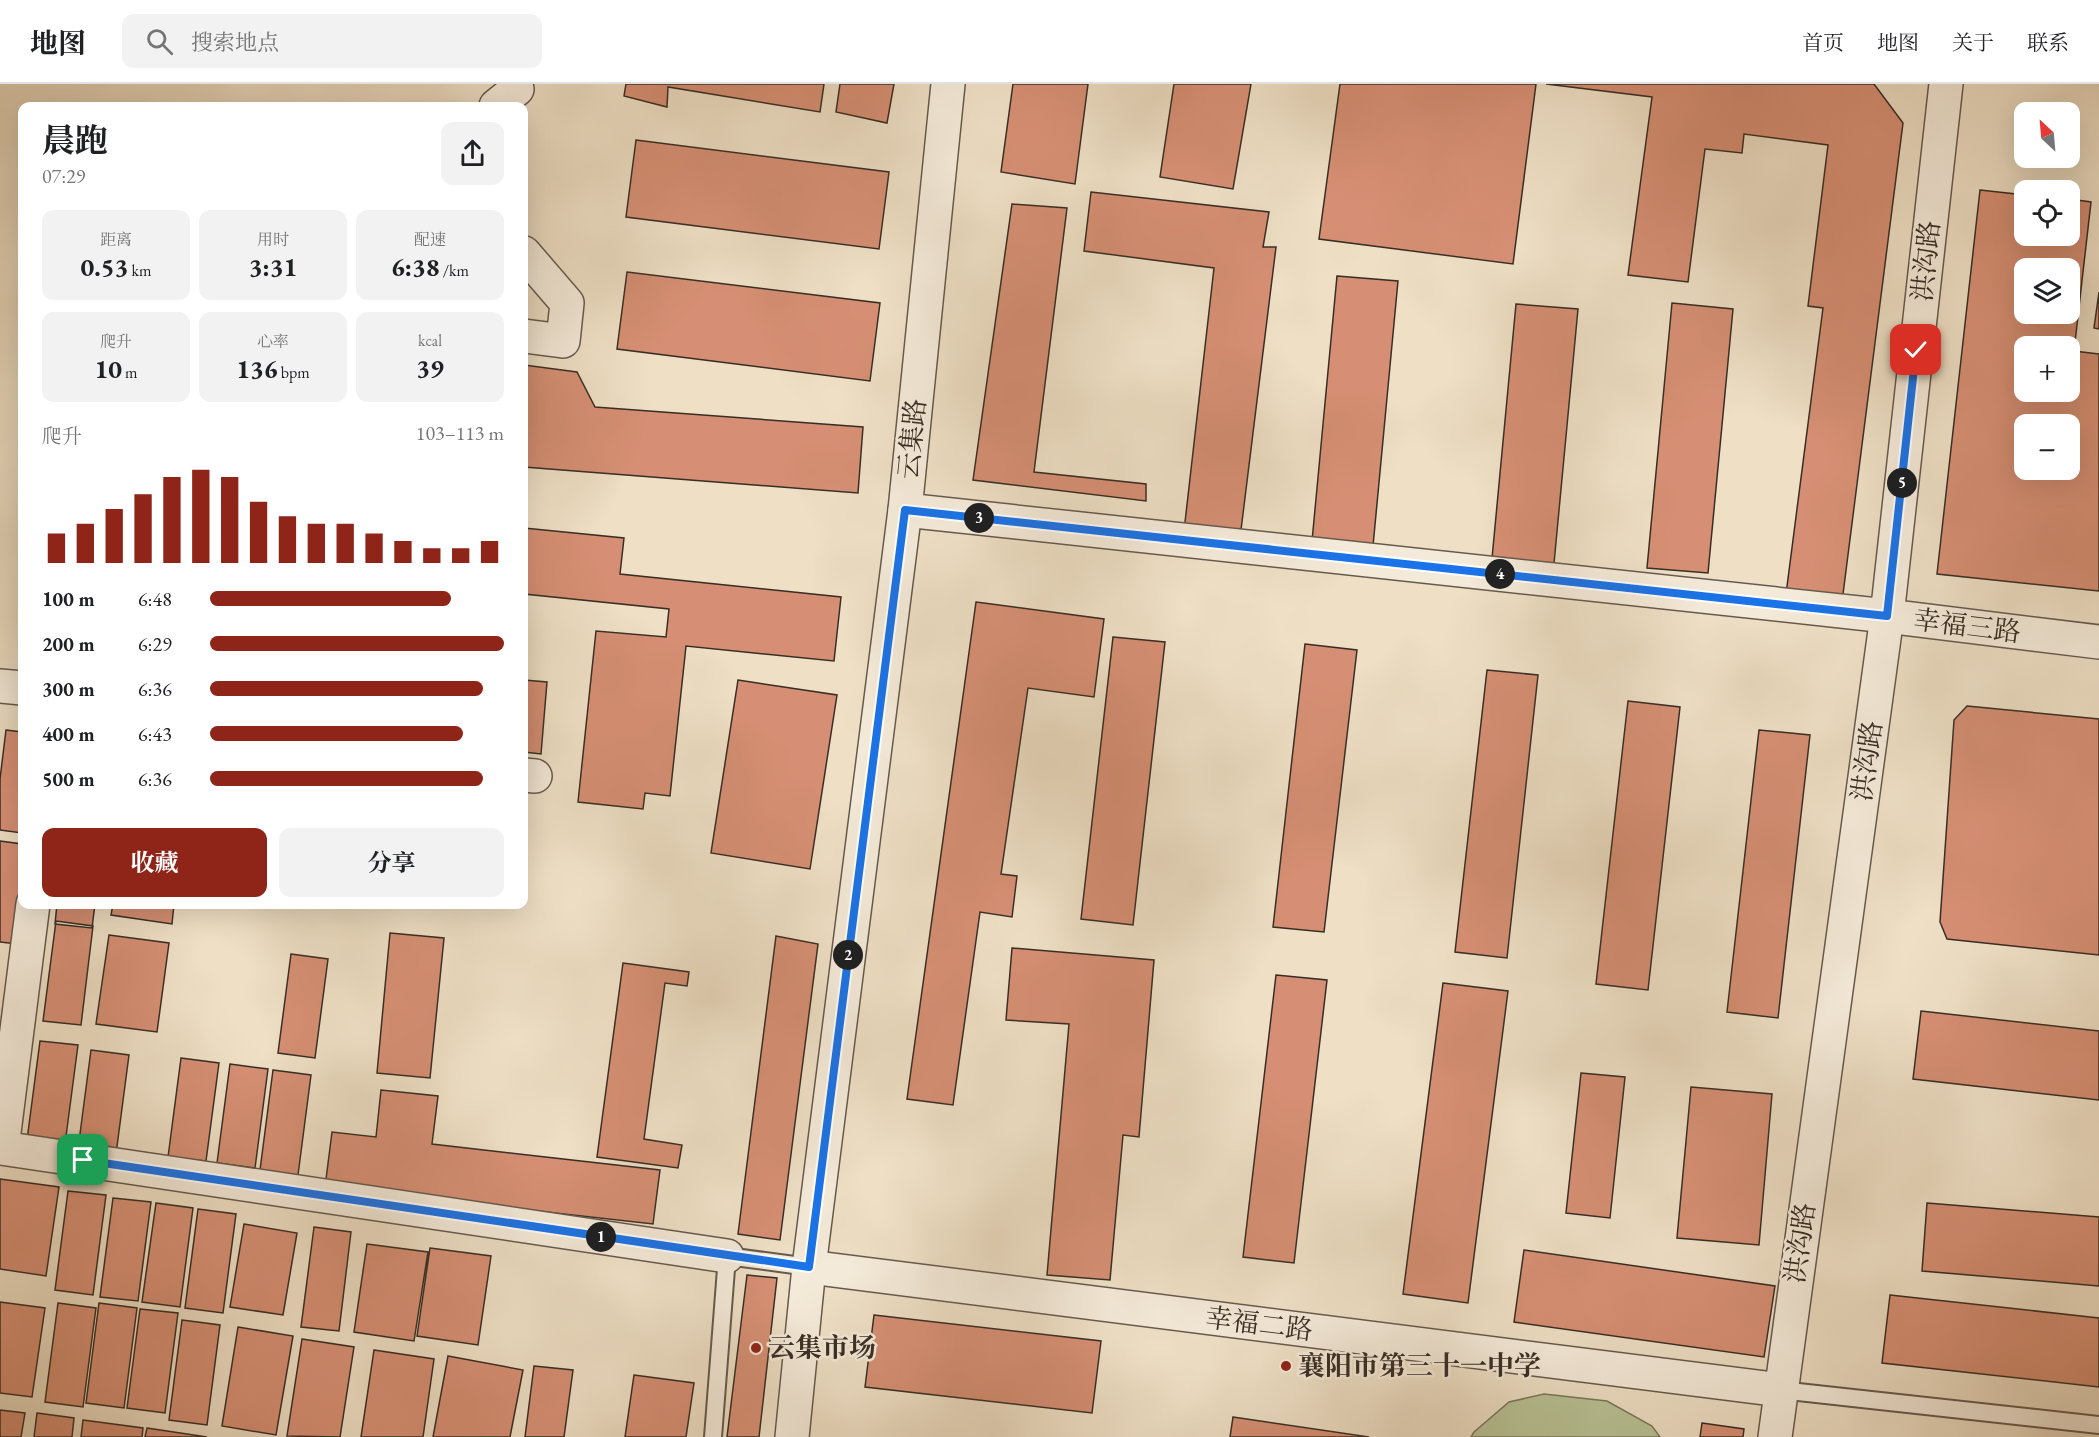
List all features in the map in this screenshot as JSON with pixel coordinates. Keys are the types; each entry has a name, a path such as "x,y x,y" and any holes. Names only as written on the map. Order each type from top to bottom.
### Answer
{"street":[{"path":"501,102 517,89 515,84"},
{"name":"云集路","path":"792,1437 809,1267 905,510 948,84"},
{"name":"洪沟路","path":"1775,1437 1887,616 1946,84"},
{"path":"528,258 567,303 564,341 528,336"},
{"name":"幸福三路","path":"905,510 1887,616 2099,642"},
{"path":"0,686 18,688"},
{"path":"32,909 2,1148 727,1256"},
{"name":"幸福二路","path":"809,1267 1780,1390"}],"lane":[{"path":"713,1437 727,1256 809,1267"},
{"path":"1780,1390 2099,1425"}],"green space":[{"path":"1544,1394 1607,1401 1652,1426 1660,1437 1471,1437 1509,1402"}],"building":[{"path":"626,84 824,84 820,112 668,87 667,107 624,96"},
{"path":"840,84 894,84 887,123 836,112"},
{"path":"1013,84 1088,84 1075,184 1001,172"},
{"path":"1174,84 1251,84 1233,189 1160,177"},
{"path":"1340,84 1536,84 1513,264 1319,239"},
{"path":"1546,84 1874,84 1903,123 1842,602 1786,594 1823,308 1808,306 1828,145 1744,134 1742,153 1705,149 1688,282 1628,275 1652,97"},
{"path":"636,140 889,172 879,249 626,217"},
{"path":"1980,190 2014,194 2014,246 2080,246 2080,200 2091,202 2080,298 2080,258 2014,258 2014,324 2077,324 2076,336 2014,336 2014,402 2080,402 2080,352 2099,354 2099,591 1937,574"},
{"path":"1091,192 1269,212 1263,247 1276,247 1240,538 1184,531 1214,268 1084,251"},
{"path":"1012,204 1067,208 1034,472 1146,484 1146,501 973,480"},
{"path":"627,272 880,303 870,381 617,349"},
{"path":"1337,276 1398,281 1373,546 1312,541"},
{"path":"2099,292 2099,329 2094,328"},
{"path":"1672,303 1733,309 1708,573 1647,568"},
{"path":"1516,304 1578,309 1553,574 1491,569"},
{"path":"528,366 577,372 595,407 863,427 858,493 528,467"},
{"path":"528,528 624,538 620,574 841,597 834,661 686,646 670,796 645,793 643,809 578,802 596,631 666,637 669,609 528,594"},
{"path":"976,602 1104,619 1094,697 1028,688 1001,874 1017,876 1012,917 980,912 953,1105 907,1099"},
{"path":"1113,637 1165,642 1133,925 1081,919"},
{"path":"1305,644 1357,650 1324,932 1273,927"},
{"path":"1487,670 1538,675 1507,958 1455,952"},
{"path":"528,680 547,682 541,754 528,752"},
{"path":"738,680 837,695 810,869 711,853"},
{"path":"1628,701 1680,707 1648,990 1596,984"},
{"path":"1967,706 2099,719 2099,955 1947,939 1940,922 1954,720"},
{"path":"6,730 18,732 18,832 0,830 0,779"},
{"path":"1759,730 1810,735 1778,1018 1727,1012"},
{"path":"0,841 18,843 18,909 22,909 17,944 0,942"},
{"path":"56,909 94,909 92,928 55,924"},
{"path":"112,909 174,909 172,924 111,915"},
{"path":"56,921 93,926 81,1025 43,1021"},
{"path":"390,933 444,938 430,1078 377,1073"},
{"path":"109,935 169,943 157,1032 96,1024"},
{"path":"776,936 818,944 780,1240 738,1234"},
{"path":"1012,948 1154,960 1139,1137 1123,1135 1110,1280 1047,1275 1069,1024 1006,1020"},
{"path":"291,954 328,959 315,1058 278,1053"},
{"path":"623,963 689,972 687,986 665,983 644,1139 682,1145 678,1168 597,1157"},
{"path":"1276,975 1327,980 1294,1263 1243,1257"},
{"path":"1443,983 1508,991 1468,1303 1403,1294"},
{"path":"1921,1011 2099,1031 2099,1100 1913,1079"},
{"path":"40,1041 78,1045 65,1144 27,1140"},
{"path":"91,1050 129,1055 116,1154 78,1149"},
{"path":"181,1058 219,1063 206,1161 168,1157"},
{"path":"230,1064 268,1069 255,1168 217,1163"},
{"path":"273,1070 311,1075 298,1175 260,1170"},
{"path":"1581,1073 1625,1077 1610,1218 1566,1213"},
{"path":"1691,1087 1772,1094 1759,1245 1677,1238"},
{"path":"381,1090 438,1096 432,1144 660,1170 653,1224 325,1187 332,1132 376,1137"},
{"path":"0,1179 59,1187 46,1276 0,1269"},
{"path":"68,1191 106,1195 93,1295 55,1290"},
{"path":"113,1198 151,1202 138,1301 100,1297"},
{"path":"156,1203 193,1208 180,1307 142,1302"},
{"path":"1927,1203 2099,1217 2099,1286 1922,1271"},
{"path":"198,1209 236,1214 223,1313 185,1308"},
{"path":"244,1224 297,1233 283,1315 230,1307"},
{"path":"314,1227 351,1232 339,1331 301,1327"},
{"path":"367,1244 428,1252 414,1341 354,1332"},
{"path":"430,1248 491,1256 478,1345 417,1336"},
{"path":"1524,1250 1775,1286 1764,1357 1514,1322"},
{"path":"747,1275 777,1278 759,1437 727,1437"},
{"path":"1890,1295 2099,1318 2099,1387 1882,1363"},
{"path":"0,1302 45,1308 32,1397 0,1393"},
{"path":"58,1303 96,1308 83,1407 45,1402"},
{"path":"99,1303 137,1308 124,1408 86,1403"},
{"path":"140,1309 178,1313 165,1413 127,1408"},
{"path":"874,1315 1101,1341 1092,1413 865,1387"},
{"path":"182,1320 220,1325 207,1425 169,1420"},
{"path":"238,1327 293,1336 276,1435 222,1426"},
{"path":"302,1339 354,1347 340,1437 287,1436"},
{"path":"374,1350 434,1359 423,1437 361,1437"},
{"path":"448,1356 523,1370 510,1437 433,1437"},
{"path":"534,1366 573,1370 564,1437 525,1437"},
{"path":"634,1375 694,1383 686,1437 625,1437"},
{"path":"0,1410 25,1413 21,1437 0,1437"},
{"path":"37,1413 74,1418 72,1437 34,1437"},
{"path":"1233,1417 1369,1437 1230,1437"},
{"path":"83,1420 143,1428 142,1437 81,1437"},
{"path":"1702,1423 1744,1429 1743,1437 1700,1437"},
{"path":"147,1428 207,1437 145,1437"}],"place":[{"name":"云集市场","path":"756,1348"},
{"name":"襄阳市第三十一中学","path":"1286,1366"}],"route":[{"path":"83,1160 809,1267 905,510 1887,616 1916,350"}]}
